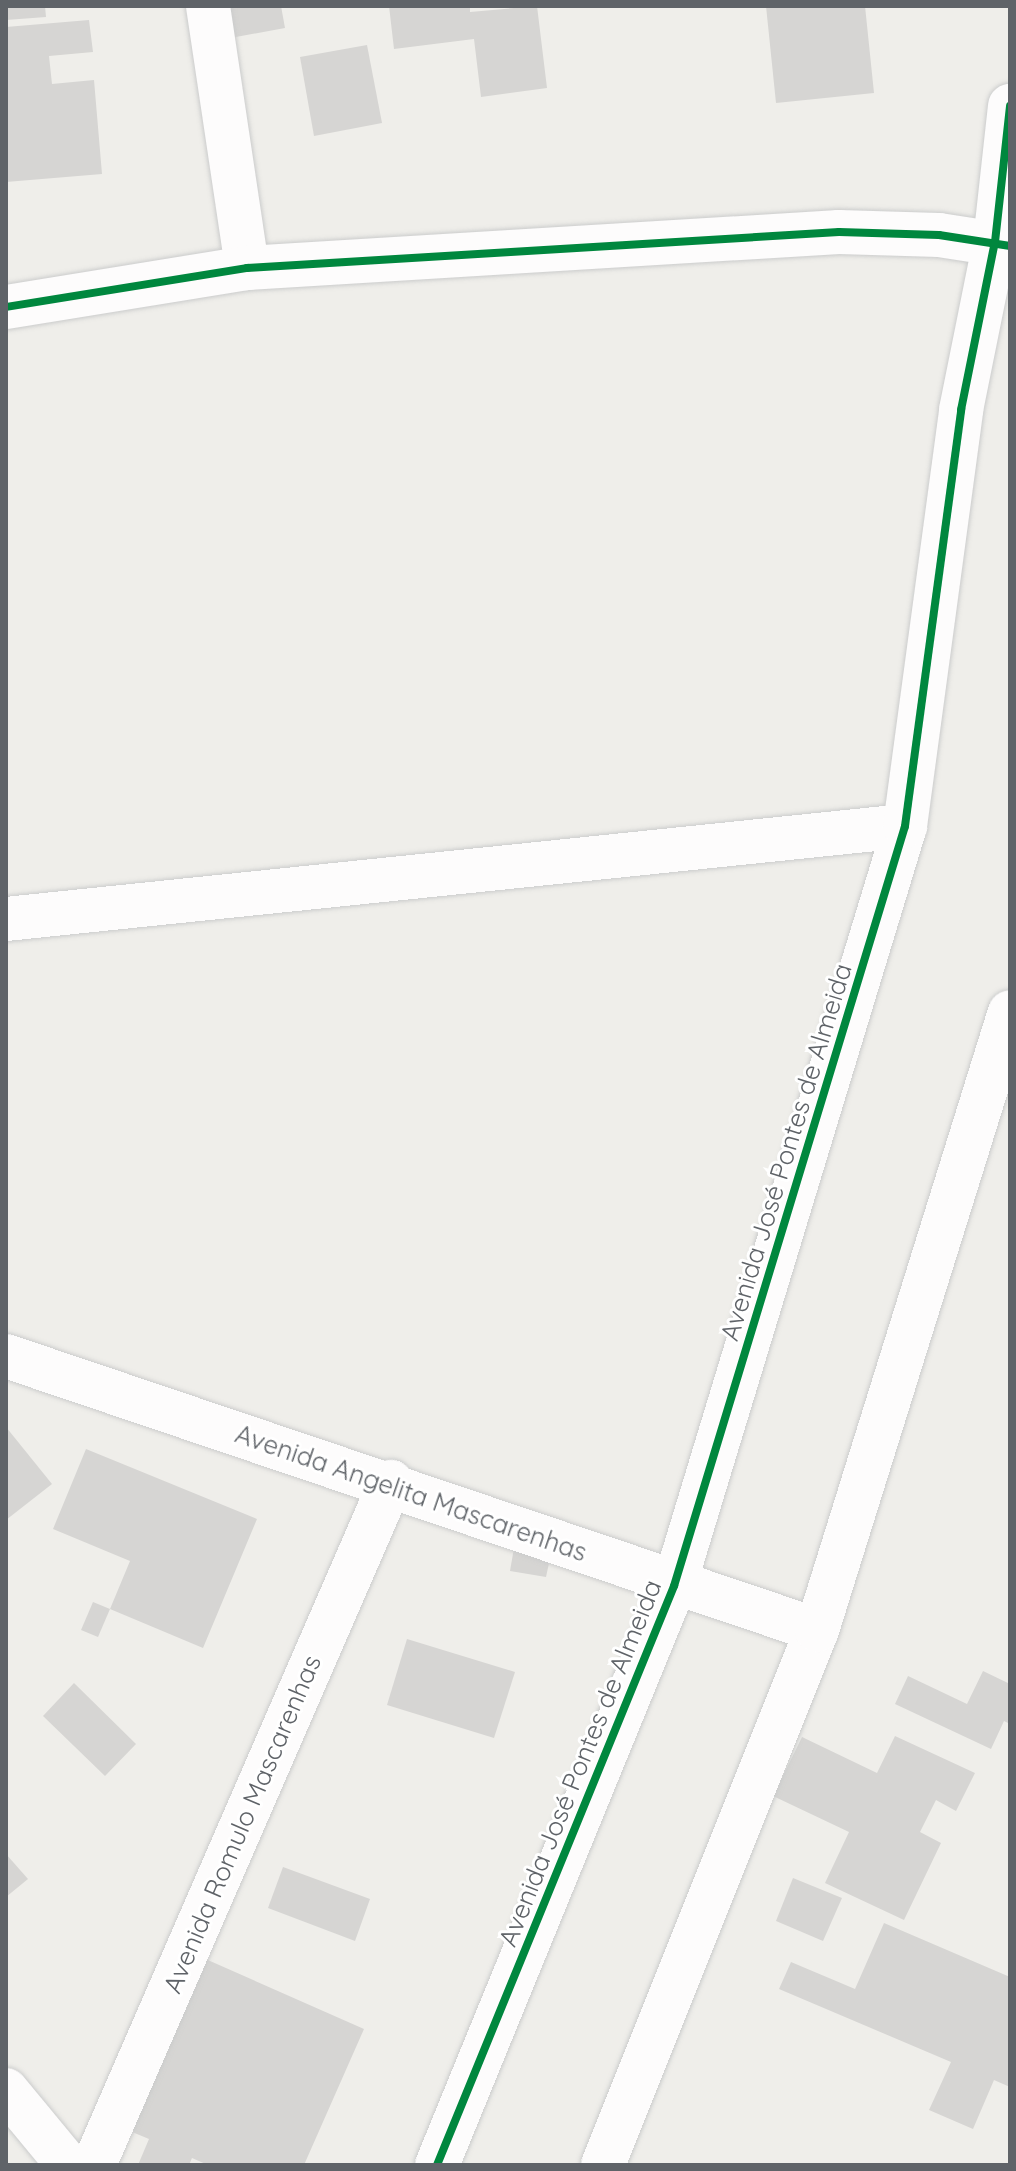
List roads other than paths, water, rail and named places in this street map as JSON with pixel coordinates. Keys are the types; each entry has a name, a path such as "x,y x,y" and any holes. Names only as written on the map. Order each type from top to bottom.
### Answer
{"street":[{"path":"208,6 247,268"},
{"name":"Avenida José Pontes de Almeida","path":"437,2165 674,1586 905,826 961,410 1002,244 1010,106"},
{"path":"6,307 247,268 839,232 1002,244"},
{"path":"6,919 905,826"},
{"path":"603,2165 817,1630 1010,1012"},
{"name":"Avenida Angelita Mascarenhas","path":"6,1356 391,1482 674,1586 817,1630"},
{"name":"Avenida Romulo Mascarenhas","path":"94,2165 391,1482"},
{"path":"6,2090 68,2165"}]}
